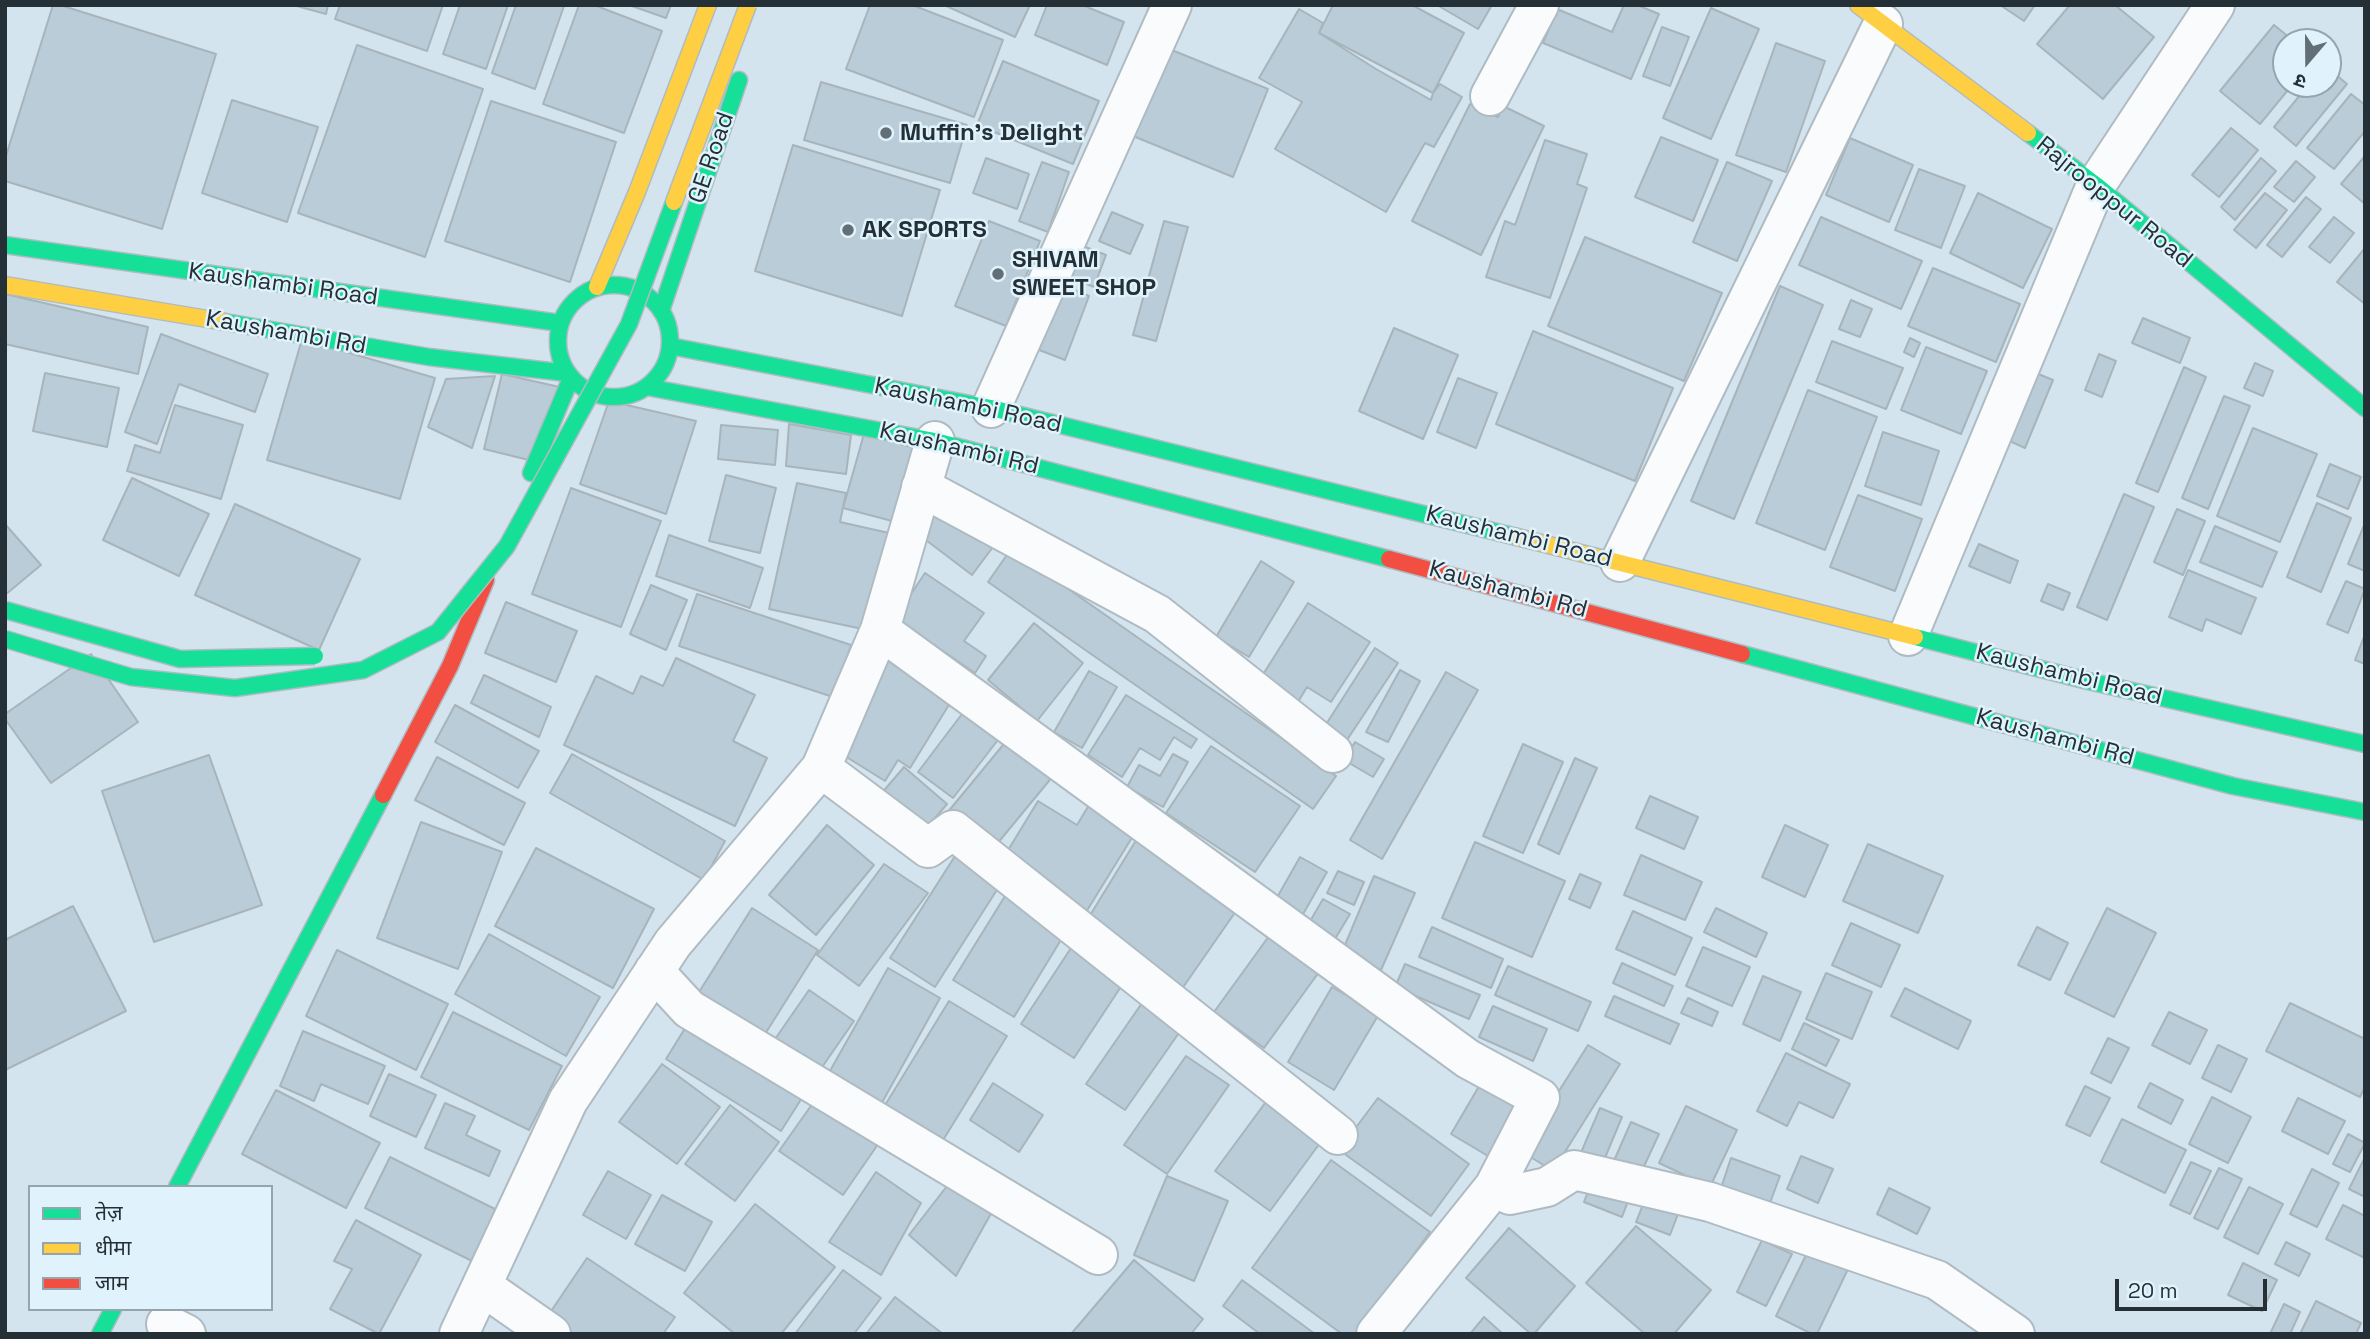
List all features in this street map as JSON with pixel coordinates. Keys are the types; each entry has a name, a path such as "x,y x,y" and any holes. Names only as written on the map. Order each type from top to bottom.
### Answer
{"main road":[{"path":"597,288 637,192 708,5"},
{"path":"5,639 131,677 235,688 363,670 438,632 507,546 629,324 748,5"},
{"name":"Rajrooppur Road","path":"1870,15 2096,185 2365,408"},
{"path":"452,592 508,520 534,477 564,413 613,327 668,190 721,32"},
{"name":"GE Road","path":"661,311 743,69"},
{"name":"Kaushambi Road","path":"5,245 560,323"},
{"name":"Kaushambi Rd","path":"5,285 429,357 569,376"},
{"path":"615,285 633,289 648,297 661,311 668,328 670,346 658,376 647,387 630,394 612,398 594,394 569,376 560,358 560,323 569,307 581,295 597,288 615,285"},
{"name":"Kaushambi Road","path":"670,346 991,408 1620,562 2088,681 2365,744"},
{"path":"178,1185 450,666 569,376"},
{"name":"Kaushambi Rd","path":"647,387 935,441 1439,572 2233,786 2365,813"},
{"path":"5,610 180,659 325,655"},
{"path":"100,1334 112,1311"}],"street":[{"path":"991,408 1172,5"},
{"path":"1490,96 1539,5"},
{"path":"1908,636 2096,185 2216,5"},
{"path":"1620,562 1870,15"},
{"path":"459,1334 568,1101 673,943 821,768 880,630 935,441"},
{"path":"921,487 1157,614 1333,752"},
{"path":"880,630 1468,1059 1540,1098 1494,1187 1376,1334"},
{"path":"821,768 928,848 953,830 1338,1135"},
{"path":"654,971 689,1009 1098,1255"},
{"path":"1494,1187 1510,1195 1547,1188 1574,1170 1710,1202 1937,1280 2015,1334"},
{"path":"482,1286 551,1334"}],"building":[{"path":"53,5 216,54 162,229 5,181 5,159"},
{"path":"293,5 328,5 326,14"},
{"path":"340,5 443,5 427,51 335,19"},
{"path":"460,5 508,5 486,69 443,54"},
{"path":"516,5 564,6 535,89 492,73"},
{"path":"579,5 594,5 662,31 624,133 543,104"},
{"path":"629,5 671,5 666,18"},
{"path":"870,5 912,5 1003,40 974,117 846,69"},
{"path":"944,5 1030,5 1015,37"},
{"path":"1047,5 1082,5 1124,22 1107,65 1035,35"},
{"path":"1333,5 1412,5 1464,33 1433,93 1319,33"},
{"path":"1437,5 1492,5 1478,29"},
{"path":"1624,5 1637,5 1659,14 1631,79 1543,43 1557,9 1612,32"},
{"path":"2000,5 2035,5 2024,21"},
{"path":"2070,5 2115,5 2154,37 2103,99 2037,44"},
{"path":"1711,8 1759,29 1711,139 1663,118"},
{"path":"1299,9 1323,23 1319,33 1431,100 1440,84 1462,97 1434,147 1425,143 1386,212 1275,149 1302,102 1259,78"},
{"path":"2274,25 2278,28 2272,28 2272,98 2281,98 2260,124 2220,91"},
{"path":"1662,27 1689,37 1670,86 1643,76"},
{"path":"1152,42 1268,89 1233,177 1116,129"},
{"path":"1776,43 1825,61 1786,172 1736,155"},
{"path":"357,45 483,89 425,257 298,213"},
{"path":"1003,61 1099,101 1073,164 977,125"},
{"name":"Muffin's Delight","path":"821,82 967,125 950,183 804,140"},
{"path":"2351,94 2365,105 2365,131 2334,169 2307,148"},
{"path":"2298,98 2335,98 2296,146 2274,127"},
{"path":"232,100 318,127 287,222 202,193"},
{"path":"491,101 616,142 570,282 445,241"},
{"path":"1470,104 1498,117 1503,106 1544,126 1481,255 1412,221"},
{"path":"2231,128 2258,150 2219,197 2192,175"},
{"path":"1661,137 1718,160 1693,221 1635,197"},
{"path":"1850,138 1913,165 1889,222 1826,195"},
{"path":"1545,140 1587,154 1577,184 1587,188 1550,298 1486,277 1505,221 1515,225"},
{"name":"AK SPORTS","path":"793,145 940,190 902,316 755,271"},
{"path":"2365,156 2365,204 2341,184"},
{"path":"986,158 1029,174 1017,209 973,193"},
{"path":"2261,158 2276,171 2235,220 2221,207"},
{"path":"2296,161 2315,177 2294,202 2274,187"},
{"path":"1042,162 1069,172 1048,232 1019,221"},
{"path":"1727,162 1772,181 1737,261 1693,242"},
{"path":"1919,169 1965,186 1941,248 1895,230"},
{"path":"1978,193 2052,229 2023,288 1950,253"},
{"path":"2265,193 2287,210 2256,248 2234,230"},
{"path":"2306,197 2321,209 2282,257 2267,245"},
{"path":"1112,212 1143,225 1130,254 1099,241"},
{"path":"1821,217 1922,261 1901,309 1799,265"},
{"path":"2334,217 2354,233 2330,263 2309,247"},
{"name":"SHIVAM SWEET SHOP","path":"989,221 1040,241 1006,326 955,306"},
{"path":"1164,221 1188,227 1156,341 1133,335"},
{"path":"1585,237 1722,293 1684,381 1548,326"},
{"path":"1078,244 1106,255 1094,287 1065,275"},
{"path":"2365,248 2365,304 2337,282"},
{"path":"1933,268 2020,304 1996,362 1908,326"},
{"path":"1059,284 1089,296 1065,360 1034,348"},
{"path":"1780,286 1823,305 1734,519 1691,501"},
{"path":"5,294 148,327 138,374 5,344"},
{"path":"1851,300 1872,309 1860,337 1839,329"},
{"path":"2143,318 2190,338 2180,363 2132,343"},
{"path":"1394,328 1458,355 1423,439 1359,411"},
{"path":"1533,331 1673,388 1635,481 1496,424"},
{"path":"161,334 268,374 255,412 179,384 157,444 125,432"},
{"path":"1910,338 1920,343 1914,357 1904,352"},
{"path":"302,339 435,378 400,499 267,460"},
{"path":"1832,341 1903,368 1886,409 1816,382"},
{"path":"1926,347 1987,371 1961,434 1901,410"},
{"path":"2099,354 2116,361 2102,397 2085,390"},
{"path":"2255,363 2273,371 2263,396 2244,388"},
{"path":"2184,367 2206,377 2158,492 2136,483"},
{"path":"2031,371 2053,380 2025,448 2003,438"},
{"path":"45,373 119,388 107,447 33,431"},
{"path":"502,374 564,388 541,463 484,449"},
{"path":"495,376 472,448 428,427 446,379"},
{"path":"1458,378 1497,393 1476,448 1437,432"},
{"path":"1808,390 1877,417 1825,550 1756,523"},
{"path":"2224,396 2250,406 2208,509 2182,498"},
{"path":"609,401 696,421 666,514 580,484"},
{"path":"175,405 243,425 221,499 127,471 135,445 160,453"},
{"path":"789,424 851,435 846,474 786,466"},
{"path":"721,425 778,430 775,465 718,459"},
{"path":"2253,428 2317,454 2280,542 2217,516"},
{"path":"1883,432 1939,451 1921,505 1865,486"},
{"path":"864,434 922,450 912,488 902,485 892,521 843,508"},
{"path":"2330,464 2361,477 2348,509 2317,496"},
{"path":"726,475 776,488 760,553 709,541"},
{"path":"132,478 209,514 179,576 103,540"},
{"path":"797,483 846,493 840,522 889,533 867,630 769,609"},
{"path":"571,488 661,521 621,627 532,594"},
{"path":"2124,494 2154,507 2107,620 2077,607"},
{"path":"1858,495 1922,519 1895,591 1830,567"},
{"path":"2317,503 2351,518 2321,592 2287,577"},
{"path":"235,504 360,559 319,650 195,595"},
{"path":"936,509 996,543 972,575 918,534"},
{"path":"2177,509 2205,521 2183,575 2154,562"},
{"path":"2365,523 2365,571 2348,564"},
{"path":"5,524 41,565 5,595"},
{"path":"2215,526 2277,552 2262,587 2200,562"},
{"path":"669,535 763,568 750,608 656,576"},
{"path":"1979,544 2018,561 2010,583 1969,566"},
{"path":"1011,549 1336,776 1313,809 988,582"},
{"path":"1261,561 1294,582 1249,657 1216,637"},
{"path":"2188,570 2256,598 2241,634 2206,619 2202,631 2169,617"},
{"path":"925,573 984,613 964,641 986,656 975,673 895,618"},
{"path":"2346,581 2365,589 2348,633 2327,624"},
{"path":"2048,584 2070,593 2063,610 2041,601"},
{"path":"651,585 687,600 666,650 630,634"},
{"path":"697,594 851,645 833,697 679,646"},
{"path":"506,602 577,631 556,682 485,653"},
{"path":"1308,603 1370,642 1331,702 1307,687 1295,707 1257,684"},
{"path":"1034,623 1083,663 1037,721 988,680"},
{"path":"2365,634 2365,664 2355,660"},
{"path":"1375,648 1398,663 1345,743 1323,729"},
{"path":"91,654 138,722 51,783 5,719 5,714"},
{"path":"889,655 955,695 910,768 898,760 885,781 832,748"},
{"path":"676,658 755,695 733,741 767,758 735,826 564,745 596,676 633,694 641,676 663,686"},
{"path":"1400,670 1420,681 1388,742 1366,732"},
{"path":"1089,671 1117,687 1082,748 1054,732"},
{"path":"1446,672 1478,690 1382,859 1350,840"},
{"path":"484,675 551,707 539,737 471,703"},
{"path":"1126,695 1197,739 1191,748 1174,737 1160,760 1140,748 1122,777 1088,755"},
{"path":"455,705 539,751 518,788 435,742"},
{"path":"965,710 1001,736 953,798 918,772"},
{"path":"1008,739 1053,776 992,850 947,813"},
{"path":"1355,742 1384,759 1373,777 1344,760"},
{"path":"1523,744 1563,762 1523,853 1483,836"},
{"path":"1211,746 1300,806 1255,872 1166,813"},
{"path":"572,754 725,841 704,880 550,793"},
{"path":"1173,754 1188,762 1163,807 1127,787 1139,765 1160,776"},
{"path":"209,755 262,905 154,942 102,791"},
{"path":"437,757 525,803 504,845 415,800"},
{"path":"1575,758 1597,768 1559,854 1538,844"},
{"path":"904,767 947,804 924,831 881,794"},
{"path":"1095,795 1141,823 1083,917 999,865 1038,801 1077,825"},
{"path":"1650,796 1698,817 1684,849 1636,828"},
{"path":"421,822 502,852 458,969 377,938"},
{"path":"827,825 874,865 816,935 769,895"},
{"path":"1785,825 1828,845 1805,897 1762,877"},
{"path":"1143,829 1243,901 1177,996 1081,930"},
{"path":"1475,842 1565,881 1532,957 1442,918"},
{"path":"1868,844 1943,876 1918,933 1843,901"},
{"path":"536,848 654,909 613,988 495,926"},
{"path":"1641,855 1702,882 1685,920 1624,895"},
{"path":"955,856 1000,885 935,987 890,958"},
{"path":"1300,857 1327,872 1302,916 1275,901"},
{"path":"884,864 928,893 859,986 817,955"},
{"path":"1338,871 1364,882 1354,905 1327,893"},
{"path":"1580,874 1601,883 1590,908 1569,899"},
{"path":"1374,876 1415,893 1381,970 1342,952"},
{"path":"1010,888 1070,925 1014,1017 953,980"},
{"path":"1323,899 1350,914 1335,939 1309,923"},
{"path":"73,906 126,1011 5,1070 5,940"},
{"path":"752,908 818,950 760,1042 694,1000"},
{"path":"1716,908 1767,933 1756,957 1704,932"},
{"path":"2107,908 2156,933 2114,1017 2065,993"},
{"path":"1633,911 1692,938 1675,975 1616,949"},
{"path":"1851,923 1900,945 1881,987 1832,965"},
{"path":"1277,925 1327,961 1264,1048 1214,1012"},
{"path":"1432,927 1503,959 1491,988 1419,957"},
{"path":"2037,927 2068,943 2050,980 2018,965"},
{"path":"489,934 600,997 566,1056 455,994"},
{"path":"1073,945 1126,979 1074,1058 1021,1024"},
{"path":"1703,947 1750,967 1732,1006 1686,986"},
{"path":"337,950 448,1004 416,1070 306,1016"},
{"path":"1622,963 1673,986 1664,1006 1613,983"},
{"path":"1405,964 1480,995 1469,1019 1395,987"},
{"path":"1508,966 1591,1002 1578,1031 1495,995"},
{"path":"888,968 940,998 879,1108 826,1078"},
{"path":"1826,973 1872,992 1852,1039 1806,1019"},
{"path":"1763,976 1801,992 1780,1041 1743,1024"},
{"path":"1332,987 1379,1014 1334,1090 1288,1062"},
{"path":"1905,988 1971,1021 1958,1049 1891,1016"},
{"path":"809,990 854,1021 818,1073 773,1042"},
{"path":"1614,996 1679,1024 1670,1044 1605,1016"},
{"path":"1688,998 1718,1012 1712,1026 1681,1013"},
{"path":"949,1001 1007,1036 937,1150 879,1115"},
{"path":"1142,1003 1181,1030 1125,1110 1086,1084"},
{"path":"2290,1003 2365,1039 2365,1087 2360,1097 2266,1051"},
{"path":"1493,1006 1547,1029 1533,1061 1479,1037"},
{"path":"453,1012 562,1066 529,1130 421,1077"},
{"path":"2169,1012 2207,1030 2190,1064 2152,1045"},
{"path":"692,1017 807,1090 781,1131 666,1059"},
{"path":"1804,1023 1839,1040 1826,1066 1792,1049"},
{"path":"303,1031 385,1066 368,1104 321,1084 314,1101 280,1086"},
{"path":"2108,1038 2129,1048 2111,1083 2091,1073"},
{"path":"1588,1045 1620,1064 1553,1171 1521,1151"},
{"path":"2218,1045 2247,1059 2231,1092 2202,1078"},
{"path":"1786,1053 1850,1084 1833,1118 1799,1102 1787,1126 1757,1111"},
{"path":"1186,1056 1229,1085 1167,1174 1124,1145"},
{"path":"662,1064 720,1107 677,1164 619,1122"},
{"path":"389,1074 436,1095 416,1137 370,1116"},
{"path":"1485,1076 1527,1102 1493,1159 1451,1134"},
{"path":"993,1083 1043,1115 1019,1152 970,1120"},
{"path":"2150,1083 2183,1100 2171,1124 2138,1107"},
{"path":"2085,1086 2110,1098 2090,1136 2066,1125"},
{"path":"276,1090 380,1143 346,1208 242,1154"},
{"path":"820,1093 883,1137 843,1195 779,1151"},
{"path":"2212,1097 2251,1117 2228,1163 2189,1144"},
{"path":"1378,1098 1469,1164 1431,1216 1339,1150"},
{"path":"2298,1098 2345,1121 2328,1154 2282,1131"},
{"path":"1268,1099 1323,1139 1270,1211 1215,1171"},
{"path":"445,1103 475,1116 466,1135 500,1151 489,1176 425,1148"},
{"path":"730,1105 779,1142 735,1201 685,1164"},
{"path":"1686,1106 1737,1130 1710,1187 1659,1163"},
{"path":"1600,1108 1622,1117 1602,1165 1580,1155"},
{"path":"2122,1119 2186,1150 2165,1193 2101,1162"},
{"path":"1631,1122 1659,1134 1640,1175 1613,1163"},
{"path":"2348,1134 2365,1143 2350,1172 2333,1164"},
{"path":"1801,1156 1833,1169 1818,1203 1787,1189"},
{"path":"390,1157 497,1210 472,1261 365,1208"},
{"path":"2365,1157 2365,1197 2349,1189"},
{"path":"1731,1158 1780,1176 1768,1208 1720,1191"},
{"path":"1331,1160 1430,1232 1356,1334 1342,1334 1252,1268"},
{"path":"2191,1162 2211,1171 2190,1214 2170,1205"},
{"path":"2219,1168 2242,1179 2218,1229 2194,1218"},
{"path":"2312,1169 2339,1183 2317,1227 2290,1214"},
{"path":"608,1171 651,1195 626,1239 583,1215"},
{"path":"876,1172 921,1203 881,1275 829,1242"},
{"path":"1167,1176 1228,1201 1194,1281 1134,1255"},
{"path":"954,1177 993,1210 956,1276 909,1235"},
{"path":"1592,1181 1630,1196 1622,1217 1584,1202"},
{"path":"2249,1187 2283,1204 2258,1254 2224,1237"},
{"path":"1889,1188 1930,1208 1917,1234 1877,1214"},
{"path":"662,1195 712,1222 685,1271 635,1244"},
{"path":"1644,1202 1678,1214 1670,1235 1636,1222"},
{"path":"755,1204 835,1267 781,1334 735,1334 684,1293"},
{"path":"2343,1205 2365,1216 2365,1258 2326,1239"},
{"path":"356,1220 421,1255 379,1334 330,1309 352,1269 334,1261"},
{"path":"1636,1226 1711,1290 1674,1334 1645,1334 1586,1283"},
{"path":"1509,1228 1575,1286 1534,1334 1466,1278"},
{"path":"1762,1240 1792,1254 1766,1306 1737,1292"},
{"path":"2286,1242 2310,1254 2299,1276 2275,1264"},
{"path":"1809,1249 1848,1269 1817,1334 1776,1316"},
{"path":"587,1258 675,1317 663,1334 560,1334 543,1323"},
{"path":"1134,1260 1203,1319 1191,1334 1071,1334"},
{"path":"2243,1263 2277,1280 2262,1311 2228,1295"},
{"path":"843,1270 881,1298 854,1334 795,1334"},
{"path":"1242,1280 1315,1334 1260,1334 1223,1306"},
{"path":"895,1297 943,1334 866,1334"},
{"path":"2316,1301 2361,1323 2356,1334 2300,1334"},
{"path":"2284,1304 2300,1312 2290,1334 2270,1334"},
{"path":"1484,1317 1503,1334 1470,1334"}],"traffic: fast":[{"path":"661,311 739,80"},
{"path":"2028,133 2096,185 2365,408"},
{"path":"5,639 131,677 235,688 363,670 438,632 507,546 629,324 674,202"},
{"path":"5,245 560,323"},
{"path":"614,285 635,290 653,302 665,320 670,341 665,362 653,380 635,392 614,397 593,392 575,380 563,362 558,341 563,320 575,302 593,290 614,285"},
{"path":"225,322 429,357 567,373"},
{"path":"670,346 991,408 1517,537"},
{"path":"531,473 571,378"},
{"path":"647,387 935,441 1389,559"},
{"path":"5,610 180,659 315,656"},
{"path":"1915,637 2088,681 2365,744"},
{"path":"1742,654 2233,786 2365,812"},
{"path":"178,1185 383,795"},
{"path":"100,1334 112,1311"}],"traffic: slow":[{"path":"597,287 637,192 708,5"},
{"path":"674,202 748,5"},
{"path":"1858,5 2028,133"},
{"path":"5,285 225,322"},
{"path":"1517,537 1915,637"}],"traffic: jam":[{"path":"1389,559 1742,654"},
{"path":"383,795 450,666 486,580"}],"place":[{"name":"Muffin's Delight","path":"886,133"},
{"name":"AK SPORTS","path":"848,230"},
{"name":"SHIVAM SWEET SHOP","path":"998,274"}]}
